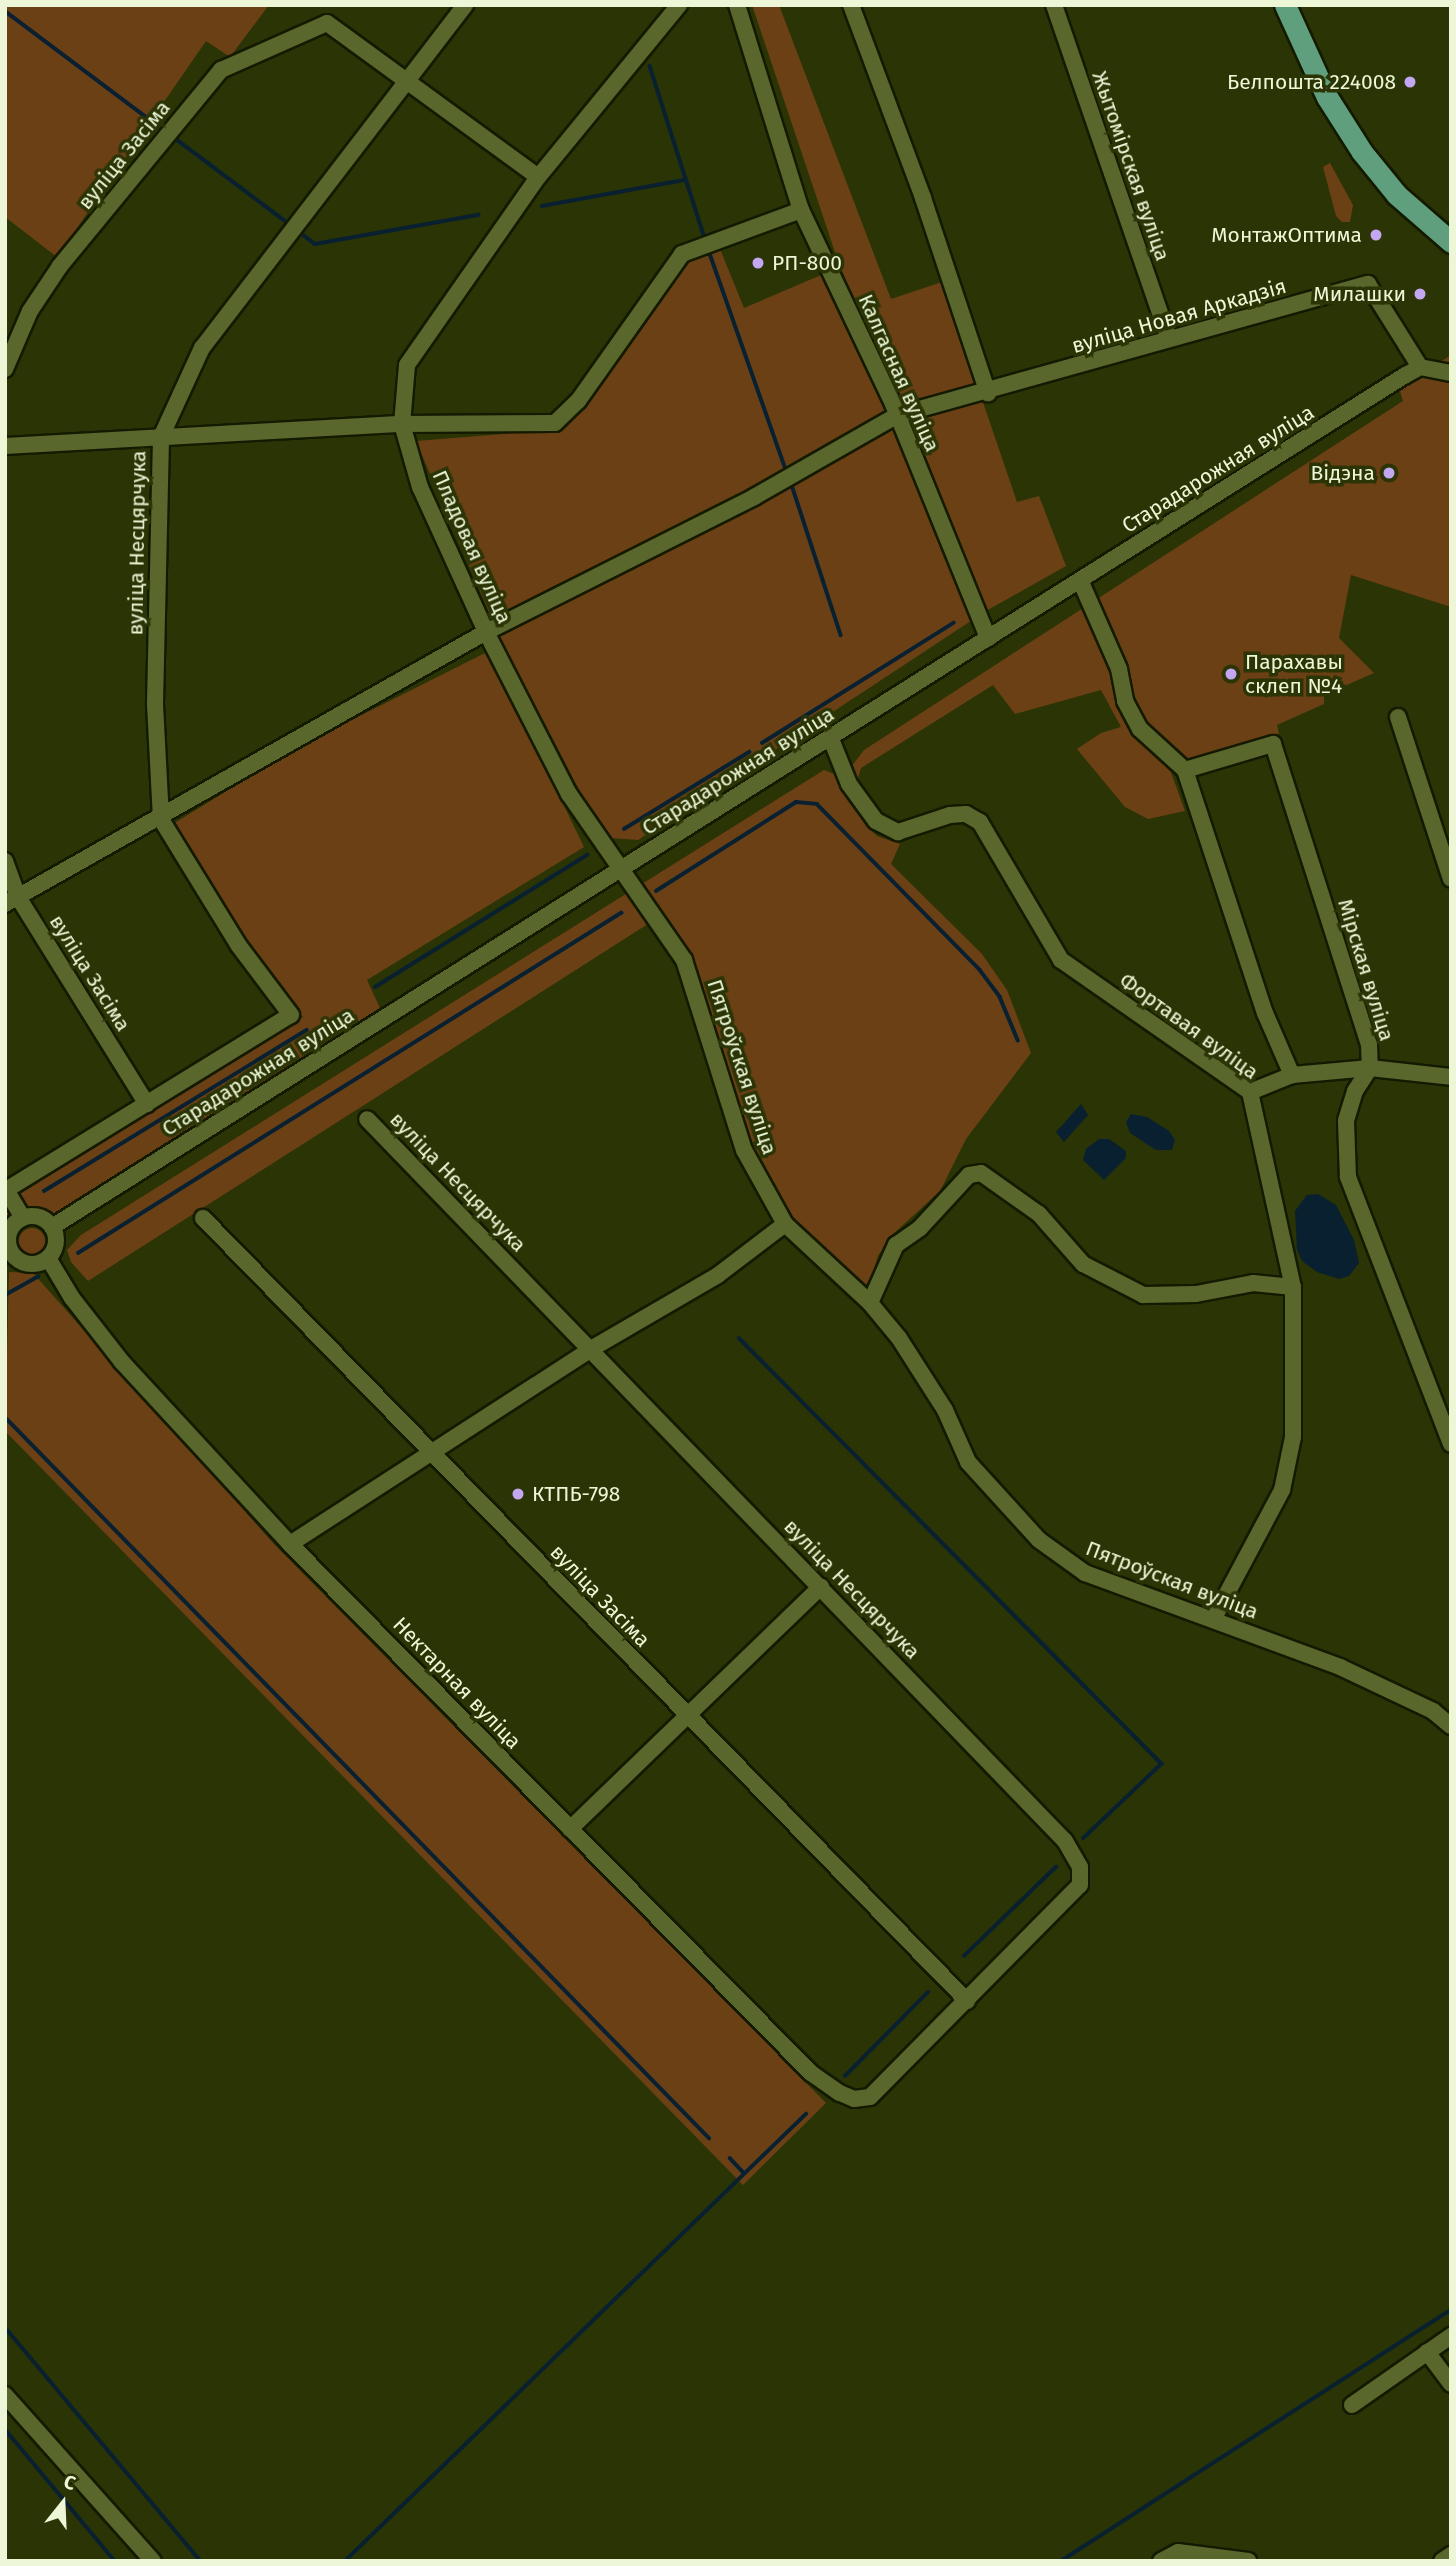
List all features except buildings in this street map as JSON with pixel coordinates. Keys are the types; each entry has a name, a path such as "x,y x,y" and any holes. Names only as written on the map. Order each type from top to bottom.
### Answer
{"main road":[{"path":"1286,5 1327,97 1362,152 1397,195 1451,242"}],"street":[{"name":"вуліца Несцярчука","path":"291,1016 239,946 160,819 155,690 161,437 202,348 465,5"},
{"name":"Пладовая вуліца","path":"620,869 569,794 486,632 419,487 402,424 407,365 538,177 679,5"},
{"name":"Калгасная вуліца","path":"737,5 802,210 898,415 988,638"},
{"path":"850,5 923,198 988,393"},
{"name":"Жытомірская вуліца","path":"1054,5 1169,339"},
{"name":"вуліца Засіма","path":"5,369 30,311 60,266 221,71 327,23 409,80"},
{"path":"409,80 538,177"},
{"path":"5,446 402,424 555,423 578,401 682,254 802,210"},
{"name":"вуліца Новая Аркадзія","path":"12,900 160,819 486,632 754,497 898,415 988,393 1368,284 1420,367"},
{"path":"1420,367 1451,373"},
{"name":"Старадарожная вуліца","path":"52,1227 1420,367"},
{"name":"Фортавая вуліца","path":"1080,580 1119,669 1125,701 1140,729 1185,770 1265,1013 1293,1074"},
{"path":"1398,717 1451,879"},
{"name":"Фортавая вуліца","path":"831,738 849,784 876,821 898,832 950,815 966,814 981,822 1061,960 1250,1092 1293,1287 1289,1465 1282,1490 1214,1618"},
{"name":"Мірская вуліца","path":"1185,770 1273,744 1369,1044 1370,1068 1352,1101 1345,1148 1348,1177 1451,1444"},
{"name":"вуліца Засіма","path":"5,861 12,900 147,1104"},
{"name":"Пятроўская вуліца","path":"620,869 684,960 744,1150 785,1224 870,1303 899,1338 945,1410 968,1462 1039,1540 1085,1573 1214,1618 1393,1690 1433,1711 1451,1726"},
{"name":"Старадарожная вуліца","path":"6,1189 291,1016"},
{"path":"1250,1092 1293,1074 1370,1068 1451,1077"},
{"name":"вуліца Несцярчука","path":"367,1119 1065,1841 1080,1867 1080,1885 870,2097"},
{"path":"870,1303 896,1245 920,1228 969,1175 981,1173 1039,1214 1083,1265 1143,1295 1196,1294 1253,1283 1293,1287"},
{"path":"6,1189 23,1218"},
{"path":"37,1217 52,1227 55,1245 48,1258 33,1264 9,1257 8,1235 23,1218 37,1217"},
{"name":"вуліца Засіма","path":"203,1218 967,2001"},
{"path":"290,1544 434,1454 591,1349 718,1275 785,1224"},
{"name":"Нектарная вуліца","path":"48,1258 72,1298 122,1362 290,1544 811,2073 854,2099 870,2097"},
{"path":"570,1829 821,1587"},
{"path":"1352,2405 1451,2336"},
{"path":"1427,2352 1451,2384"},
{"path":"5,2395 153,2561"},
{"path":"1161,2561 1178,2552 1248,2561"},
{"path":"1442,2561 1451,2556"}],"shaded area":[{"path":"5,5 269,5 230,57 206,41 57,257 5,217"},
{"path":"752,5 779,5 891,299 942,282 1017,502 1039,496 1066,566 986,611 638,840 611,838 587,805 501,641 416,441 564,429 689,262 720,249 744,308 840,267"},
{"path":"1330,163 1353,205 1350,222 1342,222 1336,216 1323,167"},
{"path":"1451,355 1451,607 1351,575 1339,638 1374,673 1324,695 1324,704 1277,725 1279,734 1187,763 1167,761 1185,811 1148,819 1125,807 1077,749 1101,733 1121,727 1101,690 1015,714 993,685 861,768 857,782 851,767 864,750 1403,401 1399,388"},
{"path":"489,651 584,847 367,980 380,1008 52,1216 32,1211 8,1223 5,1231 5,1196 303,1017 278,990 173,824 300,746"},
{"path":"824,770 834,774 866,826 877,836 900,844 891,864 982,954 1007,990 1031,1053 966,1139 940,1191 891,1236 878,1256 870,1282 864,1285 809,1243 775,1201 750,1154 709,1008 691,963 662,915 88,1281 71,1262 67,1250 81,1235"},
{"path":"32,1228 42,1231 45,1241 42,1251 32,1254 22,1251 19,1241 22,1231"},
{"path":"9,1272 33,1273 274,1544 826,2103 743,2185 5,1431"}],"water":[{"path":"1081,1104 1088,1115 1064,1142 1056,1132"},
{"path":"1131,1114 1147,1117 1169,1131 1175,1140 1172,1150 1156,1150 1130,1133 1126,1122"},
{"path":"1099,1139 1109,1139 1126,1151 1126,1158 1104,1180 1083,1160 1086,1149"},
{"path":"1318,1194 1336,1205 1354,1240 1359,1263 1349,1276 1339,1279 1317,1272 1302,1261 1297,1250 1295,1211 1307,1195"}],"waterway":[{"path":"5,11 166,132"},
{"path":"650,66 706,241"},
{"path":"172,136 289,224"},
{"path":"542,206 684,180"},
{"path":"298,231 315,244 478,215"},
{"path":"708,248 787,472"},
{"path":"791,482 841,635"},
{"path":"762,743 953,623"},
{"path":"624,829 749,752"},
{"path":"656,891 796,802 817,804 980,970 1000,997 1018,1040"},
{"path":"375,987 587,855"},
{"path":"78,1253 621,913"},
{"path":"44,1191 307,1030"},
{"path":"5,1295 38,1277"},
{"path":"739,1338 1162,1764 1084,1838"},
{"path":"5,1417 709,2138"},
{"path":"964,1956 1056,1867"},
{"path":"845,2076 928,1992"},
{"path":"345,2561 806,2114"},
{"path":"730,2158 744,2173"},
{"path":"1061,2561 1451,2310"},
{"path":"5,2327 201,2561"},
{"path":"5,2429 115,2561"}],"place":[{"name":"Белпошта 224008","path":"1410,82"},
{"name":"МонтажОптима","path":"1376,235"},
{"name":"РП-800","path":"758,263"},
{"name":"Милашки","path":"1420,294"},
{"name":"Відэна","path":"1389,473"},
{"name":"Парахавы склеп №4","path":"1231,674"},
{"name":"КТПБ-798","path":"518,1494"}]}
